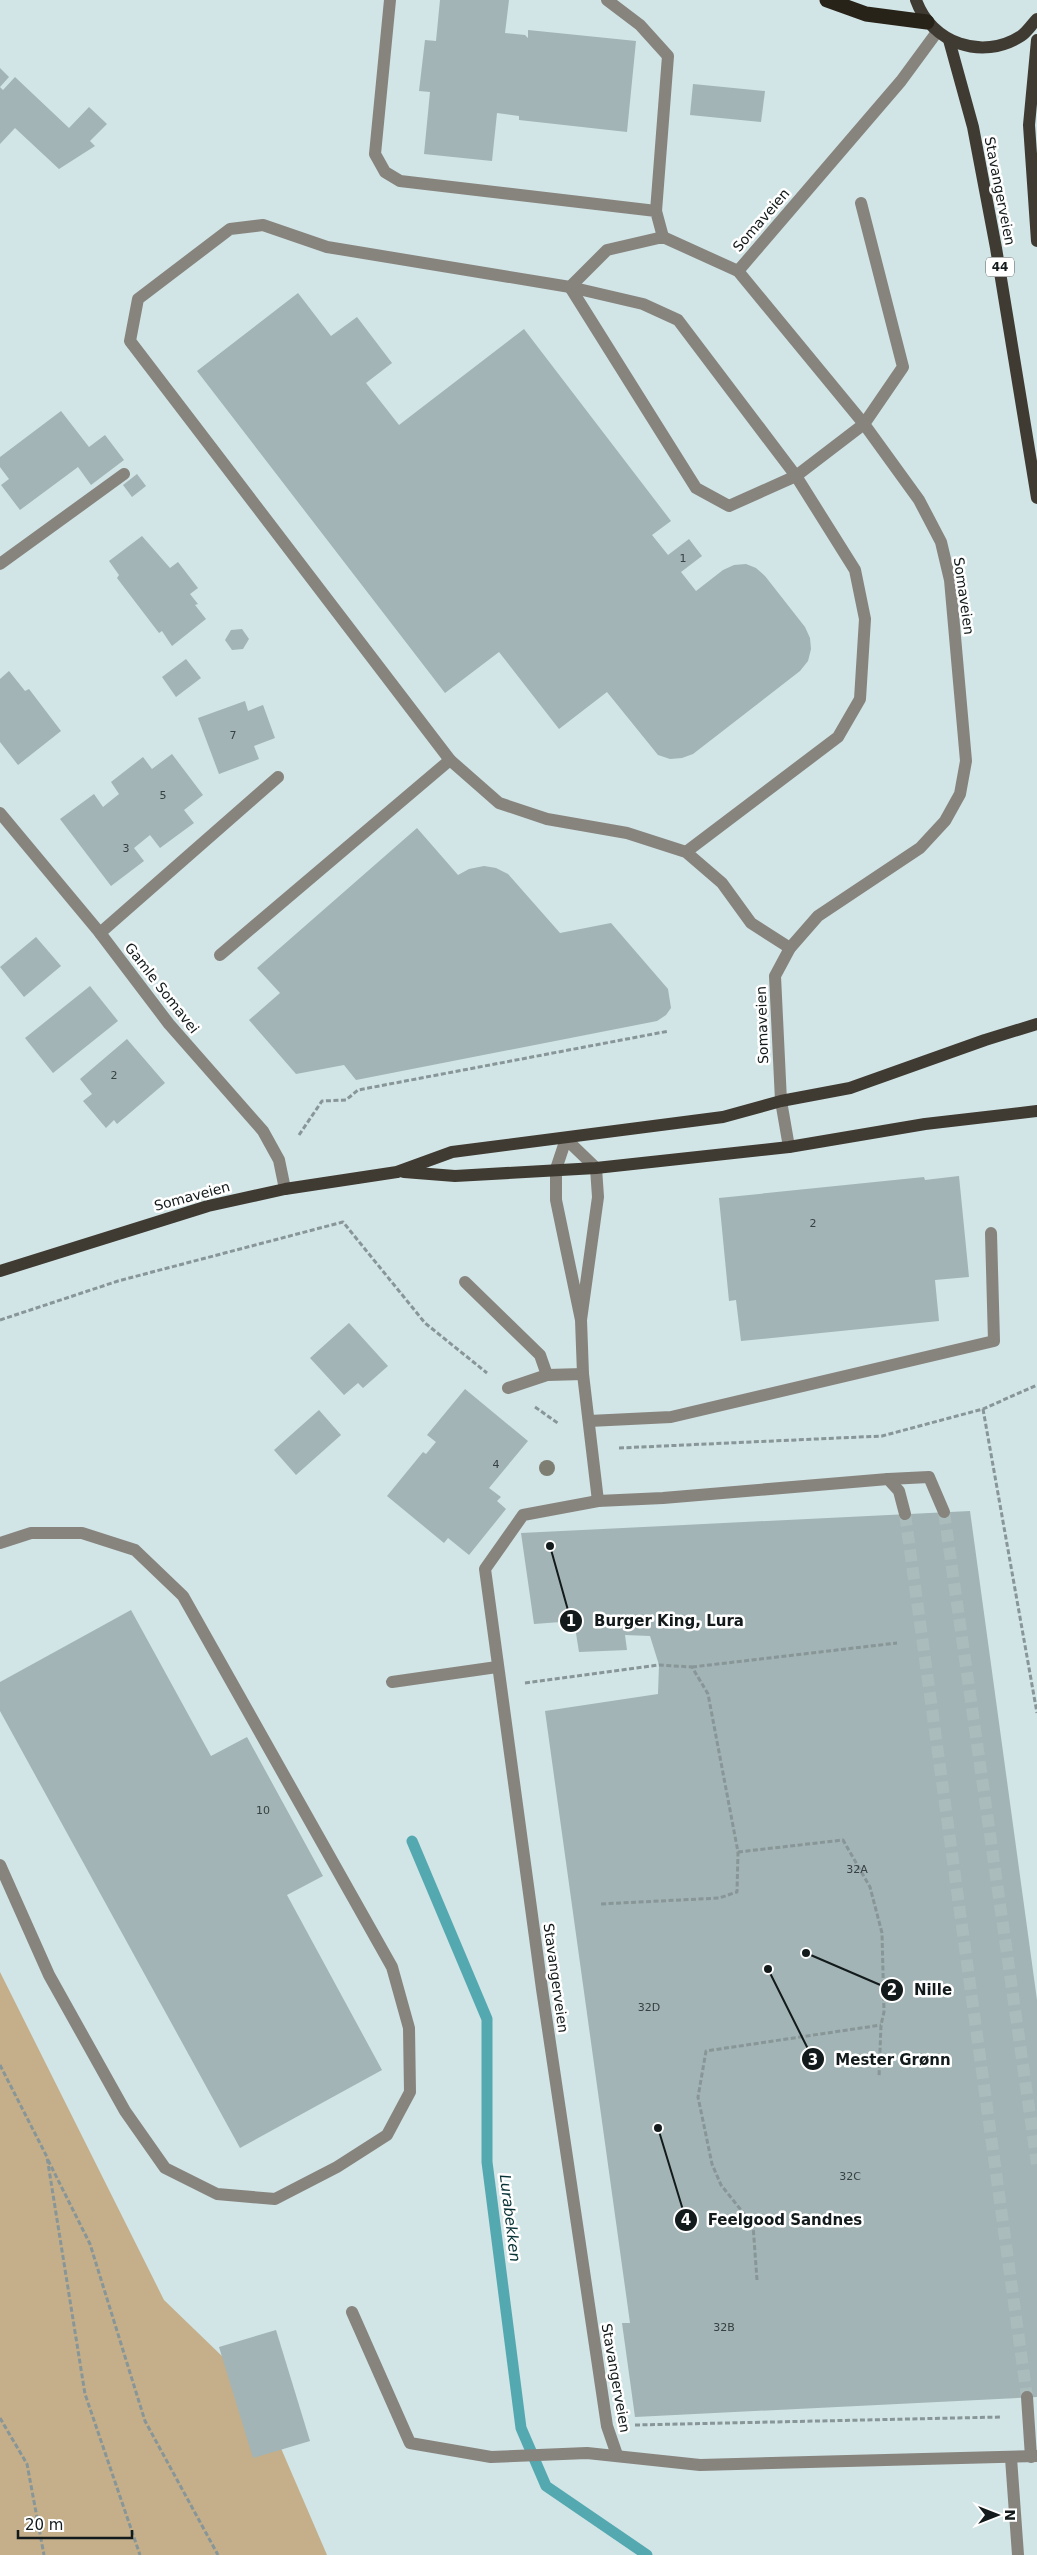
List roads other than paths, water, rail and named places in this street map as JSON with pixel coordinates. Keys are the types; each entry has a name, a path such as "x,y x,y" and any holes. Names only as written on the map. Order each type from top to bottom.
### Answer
{"highway":[{"path":"827,0 866,14 932,27"}],"main road":[{"path":"916,0 932,27 949,40 972,48 998,46 1022,35 1037,19"},
{"name":"Stavangerveien","path":"949,40 972,127 996,248 1037,498"},
{"name":"Stavangerveien","path":"1037,40 1029,125 1037,242"},
{"name":"Somaveien","path":"0,1271 208,1206 285,1189 397,1172 452,1152 723,1117 781,1101 850,1088 984,1040 1037,1024"},
{"name":"Somaveien","path":"397,1172 455,1176 596,1168 788,1147 925,1124 1037,1111"}],"street":[{"path":"390,0 375,154 385,172 400,181 656,211"},
{"path":"608,0 640,25 668,56 656,211 663,237"},
{"name":"Somaveien","path":"788,1147 781,1101 775,976 790,948 818,916 920,848 945,821 960,794 966,761 950,580 941,542 919,500 864,424 738,271 901,81 932,27"},
{"path":"570,287 696,488 729,506 796,476 864,424 903,366 861,203"},
{"path":"686,852 838,737 860,699 865,619 855,570 796,476 678,320 643,304 570,287 327,247 263,225 230,229 138,299 130,341 450,760 499,803 547,819 627,833 686,852 722,883 751,923 790,948"},
{"path":"570,287 607,250 663,237 738,271"},
{"path":"1,562 124,474"},
{"path":"220,955 450,760"},
{"path":"100,933 278,777"},
{"name":"Gamle Somavei","path":"0,813 100,933 169,1024 263,1131 279,1160 285,1189"},
{"path":"581,1320 598,1197 596,1168 566,1138 556,1169 556,1200 581,1320 583,1374 598,1501 663,1498 929,1477 944,1512"},
{"path":"589,1421 671,1417 994,1341 991,1233"},
{"path":"465,1282 540,1355 547,1376"},
{"path":"508,1388 547,1376 583,1374"},
{"path":"888,1479 899,1491 905,1514"},
{"name":"Stavangerveien","path":"598,1501 523,1515 485,1569 542,1989 607,2426 616,2454"},
{"path":"0,1543 31,1533 82,1533 135,1550 183,1596 392,1967 409,2028 410,2092 386,2135 337,2167 275,2199 217,2194 165,2168 125,2111 54,1983 0,1865"},
{"path":"392,1682 498,1668"},
{"path":"352,2312 410,2443 490,2457 587,2453 616,2454 700,2465 1034,2457 1027,2397"},
{"path":"1011,2458 1018,2555"}],"waterway":[{"name":"Lurabekken","path":"412,1841 487,2019 487,2162 521,2428 546,2486 647,2555"}],"tunnel":[{"path":"944,1512 1037,2164"},
{"path":"905,1514 1027,2397"}],"place":[{"name":"Burger King, Lura","path":"550,1546"},
{"name":"Nille","path":"806,1953"},
{"name":"Mester Grønn","path":"768,1969"},
{"name":"Feelgood Sandnes","path":"658,2128"}]}
